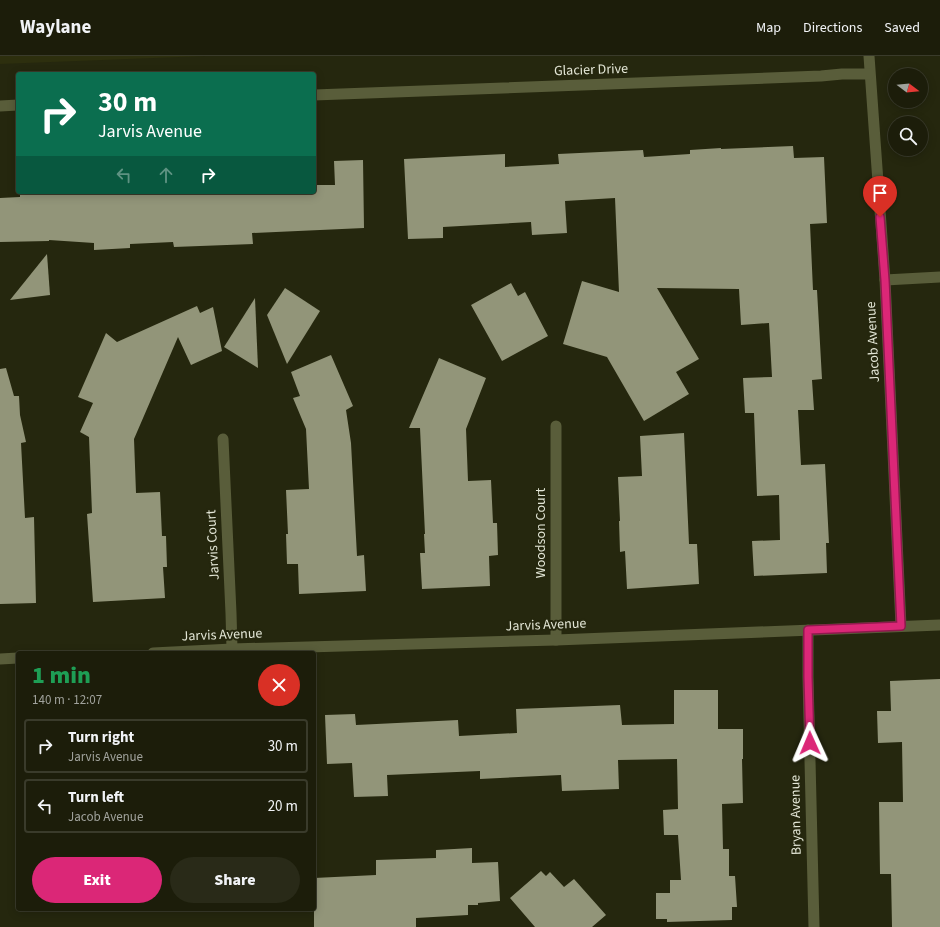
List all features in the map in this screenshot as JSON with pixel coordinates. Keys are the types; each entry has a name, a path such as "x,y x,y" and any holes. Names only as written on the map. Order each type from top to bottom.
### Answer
{"street":[{"name":"Jacob Avenue","path":"869,56 869,74 885,280 901,626"},
{"name":"Glacier Drive","path":"316,95 869,74"},
{"path":"0,106 16,105"},
{"path":"885,280 940,277"},
{"name":"Woodson Court","path":"556,426 556,640"},
{"name":"Jarvis Court","path":"223,439 232,650"},
{"name":"Jarvis Avenue","path":"206,651 556,640 940,625"},
{"name":"Bryan Avenue","path":"808,630 814,927"},
{"path":"0,659 16,658"}],"shaded area":[{"path":"0,56 205,56 0,64"}],"building":[{"path":"793,146 794,158 824,157 827,223 810,224 813,290 817,290 822,379 812,380 814,410 798,410 801,465 825,464 829,543 826,543 827,573 754,576 752,541 780,540 779,495 757,496 754,413 745,413 743,378 772,377 769,323 741,325 739,289 657,288 699,359 676,372 689,394 644,421 607,357 563,344 582,281 619,292 615,198 565,201 567,233 532,235 531,222 443,227 443,238 408,239 404,159 505,154 505,167 559,164 558,154 643,150 644,157 690,154 690,150"},
{"path":"363,160 364,228 252,233 253,244 174,247 173,242 130,244 130,248 94,250 94,243 49,240 0,242 0,198 20,197 20,194 316,194 316,185 335,185 334,161"},
{"path":"47,254 50,295 10,300"},
{"path":"511,283 518,296 525,292 548,336 502,361 471,305"},
{"path":"285,288 320,311 287,364 267,315"},
{"path":"255,298 258,368 224,347"},
{"path":"197,306 200,313 213,307 222,351 191,365 178,337 134,439 136,493 160,492 162,536 166,536 167,567 163,567 165,598 93,602 87,514 92,513 89,437 80,432 93,403 78,397 106,333 117,342"},
{"path":"331,355 353,406 346,410 351,443 357,556 364,555 366,591 299,594 298,564 287,564 286,534 288,534 286,490 309,489 306,429 293,398 300,396 291,372"},
{"path":"439,358 486,378 466,429 468,481 491,480 493,523 497,523 498,555 489,556 490,586 422,589 420,553 425,553 425,534 420,428 409,428"},
{"path":"6,368 14,396 19,396 20,415 26,442 21,443 25,518 34,517 36,603 0,604 0,369"},
{"path":"684,433 689,544 697,544 699,584 627,589 625,551 620,552 618,477 642,476 640,436"},
{"path":"940,679 940,927 892,927 891,874 880,874 879,802 903,802 902,742 878,743 877,711 891,711 890,681"},
{"path":"674,690 718,690 718,729 743,729 743,803 722,804 723,849 729,849 729,876 735,876 737,907 732,907 732,920 667,922 667,919 656,919 656,893 670,893 670,880 681,880 678,835 664,835 663,810 678,809 677,759 618,760 619,789 562,791 561,775 480,779 480,771 387,775 388,796 354,797 352,763 327,764 325,715 355,714 356,725 458,720 459,736 517,733 516,709 620,705 622,725 674,724"},
{"path":"472,848 472,863 498,862 500,901 478,903 478,905 468,905 468,915 416,918 416,927 314,927 314,911 316,911 316,878 376,875 376,860 436,858 436,850"},
{"path":"541,871 546,876 550,872 564,887 574,879 606,915 592,927 535,927 510,898"}],"route":[{"path":"810,743 808,630 901,626 885,280 880,217"}]}
